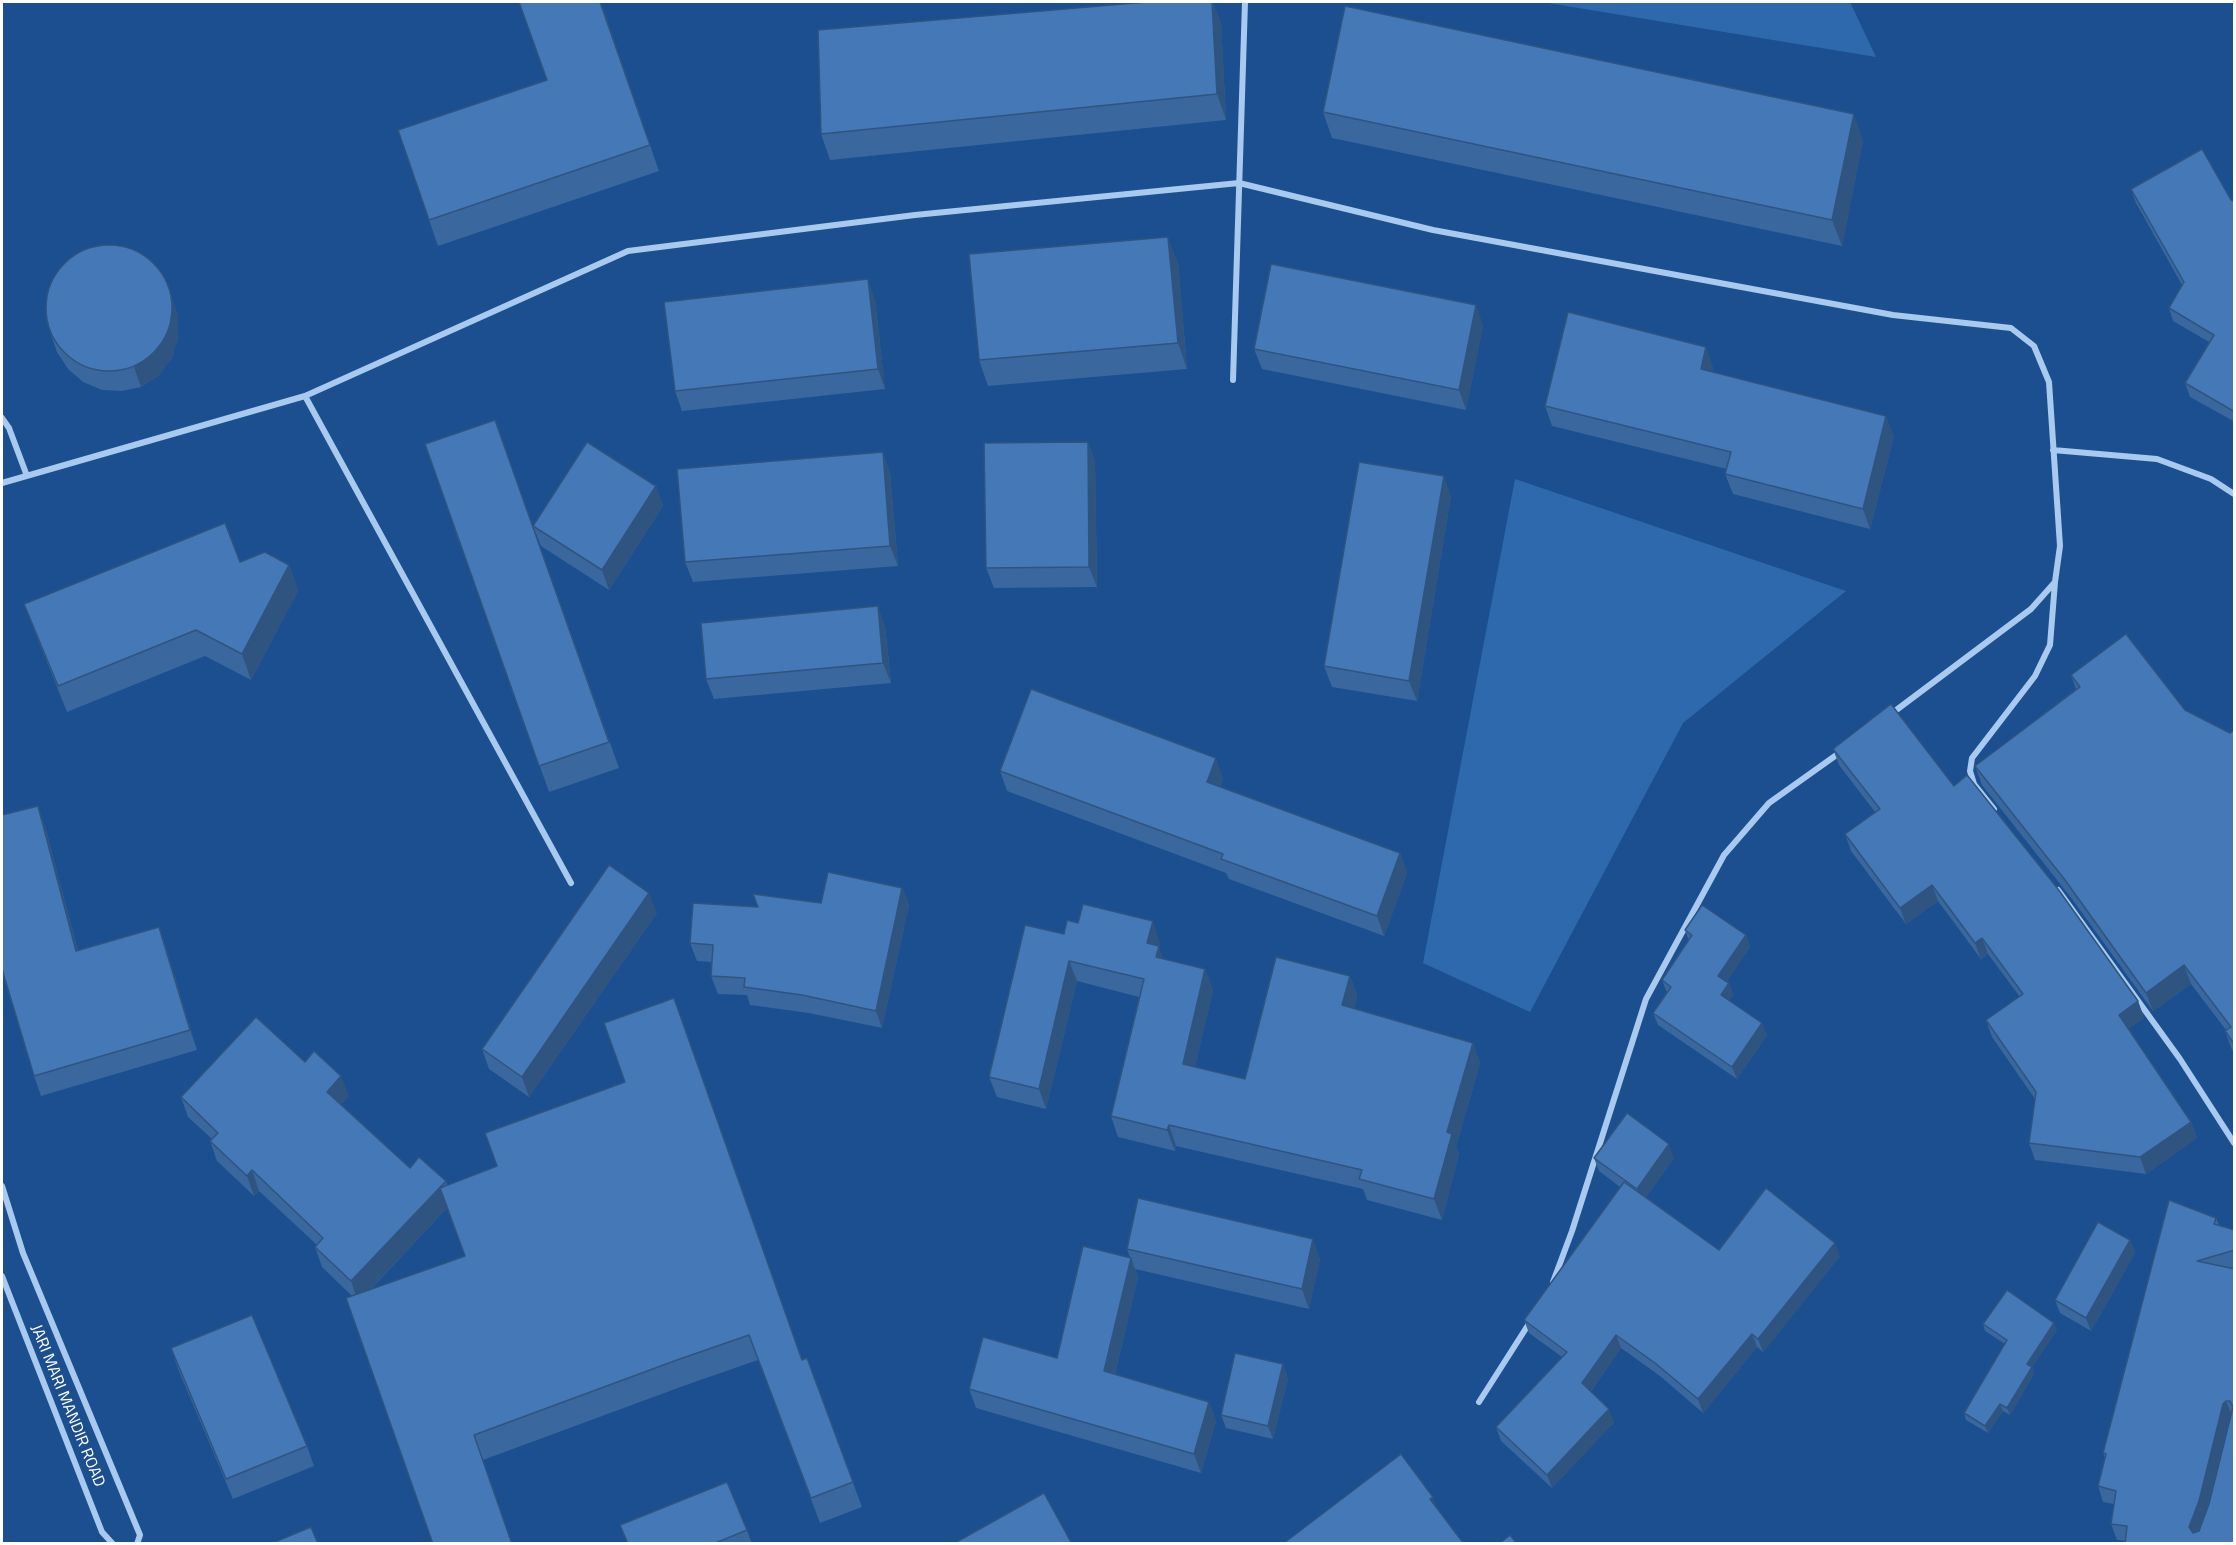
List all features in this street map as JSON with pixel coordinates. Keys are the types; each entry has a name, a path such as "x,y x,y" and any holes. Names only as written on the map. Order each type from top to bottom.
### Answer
{"street":[{"path":"1233,380 1245,2"},
{"path":"2,483 305,396 628,251 915,215 1239,183 1433,230 1893,315 2012,327 2034,346 2049,382 2060,546 2050,645 2035,676 1972,758 1970,771 1974,784 1996,811"},
{"path":"305,396 570,883"},
{"path":"2,417 9,428 27,476"},
{"path":"2053,450 2157,459 2211,479 2235,494"},
{"path":"1883,720 2031,609 2055,582"},
{"path":"1550,1290 1572,1232 1646,999 1724,855 1769,804 1848,747"},
{"path":"2054,884 2180,1059 2235,1143"},
{"path":"2,1186 23,1252 140,1534 137,1544"},
{"name":"JARI MARI MANDIR ROAD","path":"2,1276 102,1532 113,1544"},
{"path":"1479,1402 1532,1318"}],"shaded area":[{"path":"1542,2 1850,2 1876,57"},
{"path":"1515,479 1846,591 1683,723 1530,1012 1423,963"}],"building":[{"path":"519,2 600,2 650,145 429,220 398,130 547,80"},
{"path":"1147,2 1212,2 1217,94 821,134 818,30"},
{"path":"1345,6 1854,114 1832,220 1323,112"},
{"path":"2202,149 2231,200 2235,201 2235,412 2185,383 2214,335 2169,308 2184,282 2131,189"},
{"path":"1168,237 1178,343 979,360 969,254"},
{"path":"109,245 133,250 153,264 167,284 172,308 167,332 153,352 133,366 109,371 85,366 65,352 51,332 46,308 51,284 65,264 85,250"},
{"path":"1271,264 1476,305 1459,390 1254,349"},
{"path":"868,279 878,369 675,391 664,302"},
{"path":"1568,312 1706,347 1701,369 1886,416 1863,509 1725,474 1731,452 1545,406"},
{"path":"495,420 609,742 539,766 425,444"},
{"path":"587,442 656,486 602,570 533,526"},
{"path":"1088,442 1089,567 986,568 984,443"},
{"path":"883,452 890,546 685,562 677,469"},
{"path":"1359,462 1444,476 1409,681 1324,666"},
{"path":"225,523 240,562 265,552 289,565 242,654 196,630 58,686 24,604"},
{"path":"878,606 883,663 706,679 701,623"},
{"path":"2126,634 2185,710 2230,733 2235,730 2235,1045 2225,1031 2231,1027 2184,965 2146,993 2065,880 1975,766 2080,687 2071,675"},
{"path":"1031,689 1216,758 1207,782 1400,853 1377,916 1221,859 1223,854 1000,771"},
{"path":"1891,704 1954,786 1967,775 2058,889 2138,1001 2119,1015 2191,1122 2140,1157 2029,1143 2036,1092 1986,1020 2023,994 1982,938 1975,943 1932,885 1900,908 1845,834 1880,809 1833,749"},
{"path":"38,806 76,951 159,927 190,1030 34,1076 2,969 2,815"},
{"path":"609,865 649,893 522,1077 482,1049"},
{"path":"828,872 902,888 876,1011 802,995 744,987 745,978 711,976 713,945 690,943 693,903 758,907 753,894 821,903"},
{"path":"1083,904 1153,921 1147,943 1159,946 1156,957 1205,969 1183,1064 1245,1079 1276,957 1350,976 1342,1005 1473,1043 1447,1132 1452,1134 1434,1199 1359,1179 1362,1170 1169,1125 1167,1130 1111,1116 1144,979 1069,961 1039,1089 989,1077 1025,925 1064,934 1067,920 1078,923"},
{"path":"1702,905 1746,935 1718,976 1729,983 1721,995 1762,1023 1732,1067 1653,1013 1671,987 1662,980 1692,935 1685,930"},
{"path":"674,998 802,1360 807,1358 853,1482 811,1498 749,1335 474,1435 512,1544 433,1544 346,1298 465,1256 440,1188 497,1166 485,1133 625,1082 604,1023"},
{"path":"256,1017 305,1062 314,1051 341,1076 327,1092 410,1168 419,1157 446,1181 351,1281 315,1247 323,1238 252,1170 247,1176 210,1141 218,1133 181,1097"},
{"path":"1627,1113 1669,1144 1637,1189 1594,1158"},
{"path":"1624,1182 1719,1250 1766,1188 1835,1243 1758,1339 1752,1334 1698,1399 1655,1363 1616,1335 1582,1383 1609,1409 1547,1475 1496,1427 1567,1352 1524,1320"},
{"path":"1138,1198 1313,1239 1302,1289 1127,1249"},
{"path":"2169,1200 2216,1218 2214,1224 2235,1230 2235,1250 2197,1261 2235,1269 2235,1544 2125,1544 2127,1526 2111,1524 2116,1491 2098,1486 2106,1454 2103,1453","holes":["2230,1401 2233,1407 2209,1504 2199,1531 2193,1533 2189,1527 2199,1501 2223,1404"]},
{"path":"2098,1222 2130,1240 2086,1318 2055,1300"},
{"path":"1083,1246 1131,1258 1104,1371 1209,1402 1194,1454 969,1389 983,1337 1057,1358"},
{"path":"2007,1290 2054,1323 2027,1364 2032,1367 2007,1408 2000,1404 1985,1426 1964,1413 2007,1340 1983,1324"},
{"path":"252,1315 307,1446 226,1479 171,1348"},
{"path":"1235,1353 1283,1364 1268,1426 1221,1415"},
{"path":"1401,1454 1433,1497 1430,1499 1464,1544 1284,1543"},
{"path":"727,1482 747,1530 713,1544 628,1544 620,1525"},
{"path":"1044,1493 1072,1544 953,1544"},
{"path":"311,1527 318,1544 270,1544"},
{"path":"1510,1535 1517,1544 1499,1544"}]}
